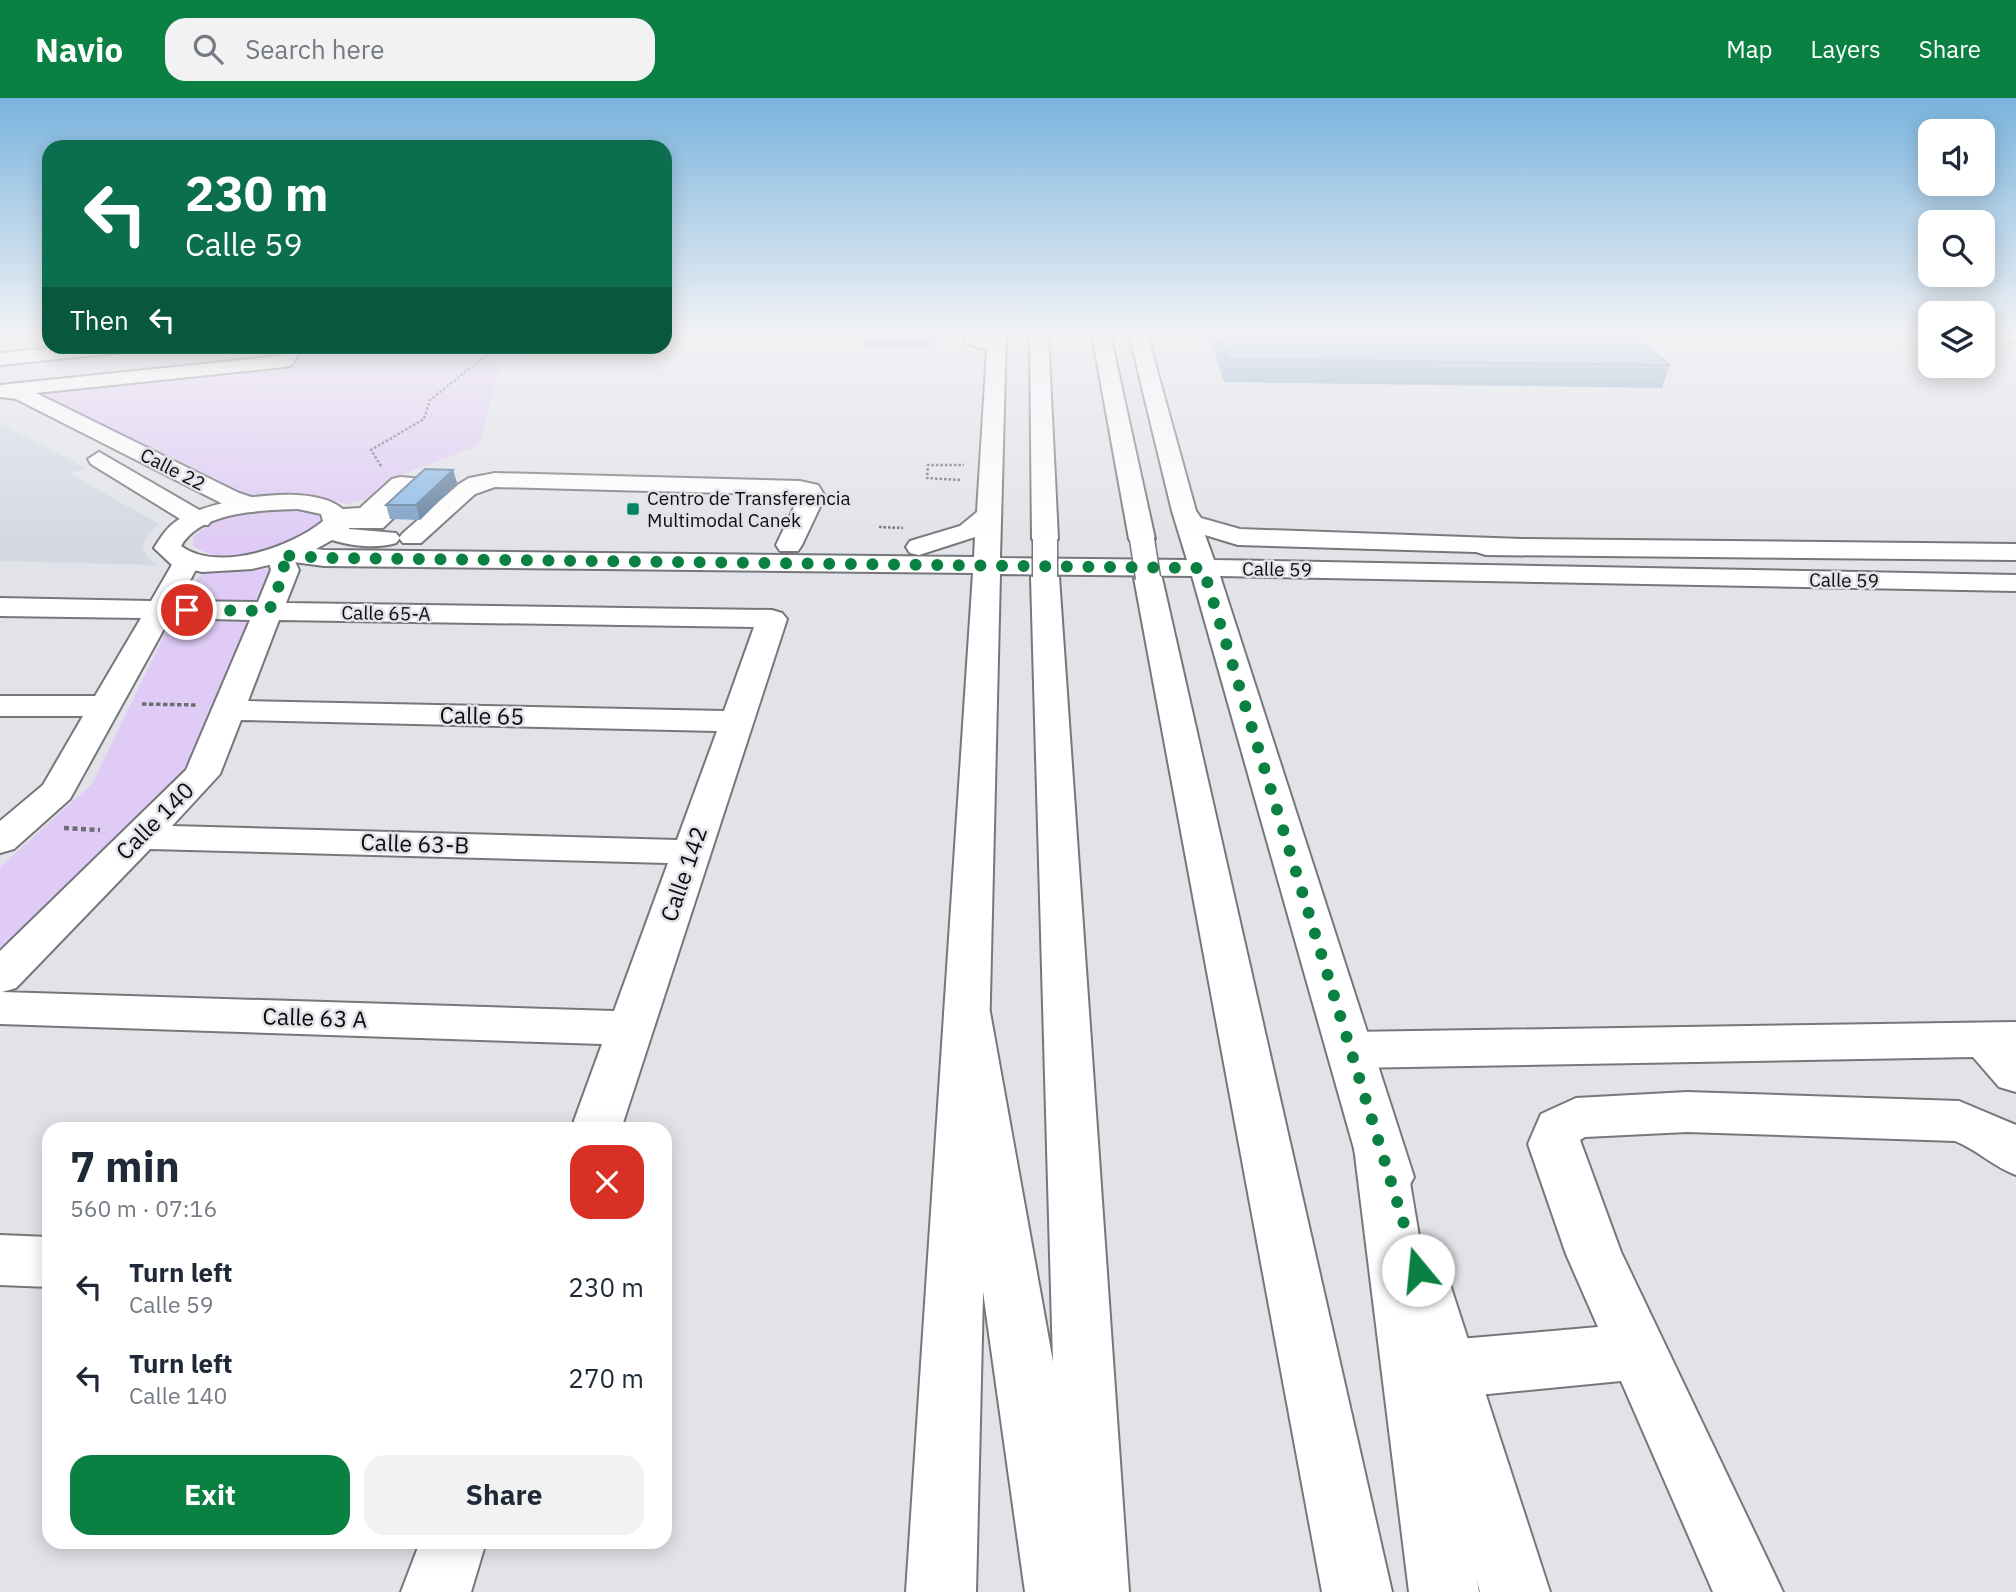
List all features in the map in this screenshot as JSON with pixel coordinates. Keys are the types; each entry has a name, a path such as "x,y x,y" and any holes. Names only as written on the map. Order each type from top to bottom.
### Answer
{"main road":[{"name":"Calle 22","path":"16,404 111,465 84,473 190,524"},
{"name":"Calle 22","path":"41,404 230,498 252,505"},
{"path":"942,1592 994,404"},
{"path":"1041,404 1045,558 1094,1592"},
{"path":"1115,404 1357,1592"},
{"path":"1157,404 1194,542 1515,1592"},
{"path":"412,538 467,489 477,483 495,480 810,490 813,496 789,545"},
{"path":"336,519 366,515 357,523 374,523 417,484 400,484"},
{"path":"298,502 329,509 336,519 327,534 310,544 283,554 230,564 187,562 173,556 167,548 170,539 190,524 252,505 298,502"},
{"path":"916,537 969,531 990,513"},
{"name":"Calle 59","path":"336,519 336,533 349,537 789,545 916,537 987,557"},
{"path":"1194,542 1192,523 1238,537 1408,540 1554,547"},
{"name":"Calle 59","path":"1194,542 2016,583"},
{"name":"Calle 59","path":"283,554 324,558 987,557 1194,542 2016,552"},
{"name":"Calle 140","path":"0,977 120,834 202,774 215,708 269,611 285,570 283,554"},
{"path":"3,835 57,791 187,562"},
{"name":"Calle 65-A","path":"0,607 772,619"},
{"name":"Calle 142","path":"598,1122 772,619"},
{"path":"0,706 105,706"},
{"name":"Calle 65","path":"215,708 737,721"},
{"name":"Calle 63-B","path":"120,834 691,852"},
{"name":"Calle 63 A","path":"0,1008 631,1028"},
{"path":"967,1012 1060,1592"},
{"path":"1349,1049 2000,1039 2016,1074"},
{"path":"1748,1592 1594,1254 1553,1144 1559,1128 1576,1118 1687,1112 1959,1121 1992,1134 2016,1154"},
{"path":"1379,1147 1444,1592"},
{"path":"0,1260 42,1262"},
{"path":"1448,1369 1640,1351"},
{"path":"436,1592 451,1549"}],"path":[{"path":"400,484 402,479 389,474 377,463 371,450 424,419 429,404"},
{"path":"960,488 961,478 926,478 928,465 970,465"},
{"path":"879,527 916,537"},
{"path":"139,704 215,708"},
{"path":"51,828 120,834"}],"shaded area":[{"path":"55,404 490,404 479,445 393,478 376,497 346,504 318,496 244,497"},
{"path":"0,423 86,468 69,473 159,524 147,535 142,547 147,557 157,565 0,561"},
{"path":"292,506 320,512 326,519 324,526 278,548 242,556 208,553 193,546 193,538 203,529 226,517"},
{"path":"275,568 258,607 180,605 201,574"},
{"path":"173,617 254,617 188,776 0,964 0,867 92,784"}],"building":[{"path":"425,469 453,470 416,505 386,505"}],"place":[{"name":"Centro de Transferencia Multimodal Canek","path":"633,509"}],"route":[{"path":"187,610 269,611 285,570 280,555 286,553 324,558 1203,568 1418,1270"}]}
